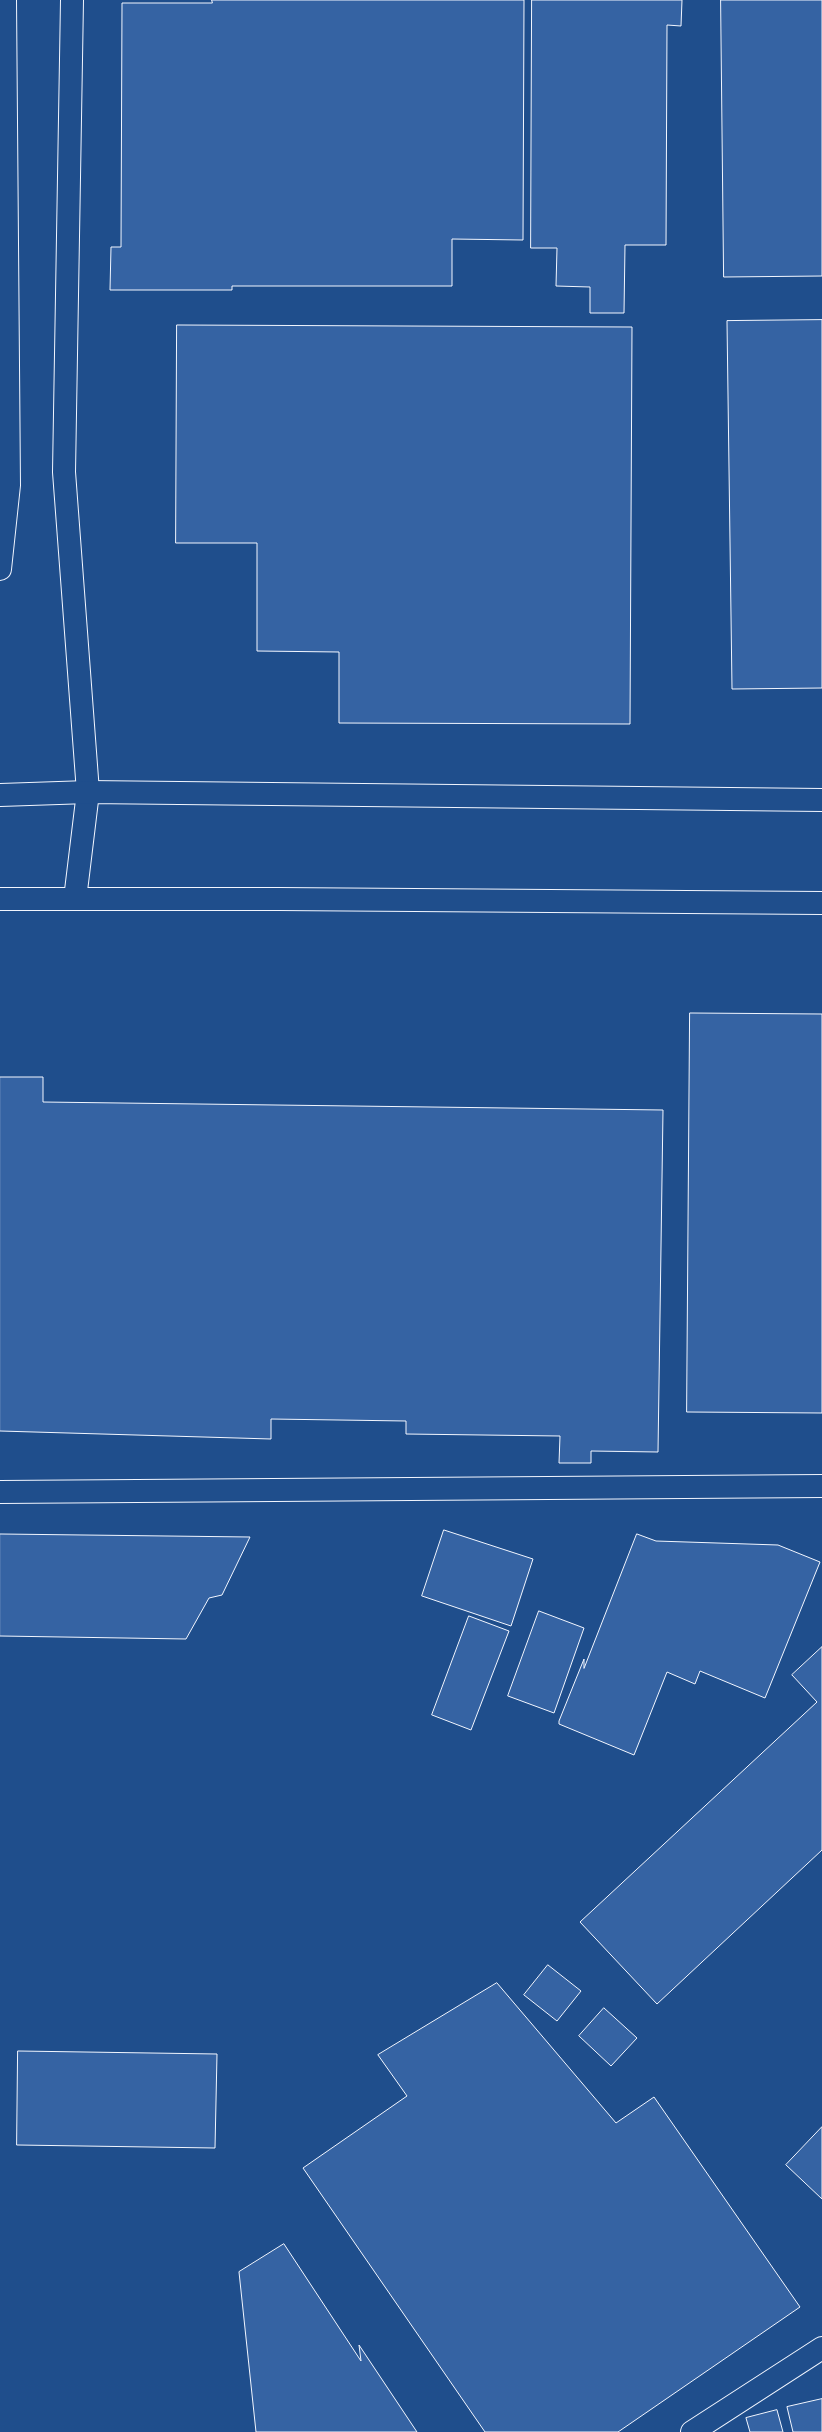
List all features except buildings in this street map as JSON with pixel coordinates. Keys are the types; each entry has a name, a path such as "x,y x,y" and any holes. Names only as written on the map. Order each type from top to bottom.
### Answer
{"street":[{"path":"0,569 9,485 5,0"},
{"path":"72,0 64,472 88,792 76,899"},
{"path":"0,794 88,792 822,800"},
{"path":"0,899 822,903"},
{"path":"0,1492 822,1486"},
{"path":"692,2432 822,2348"}]}
